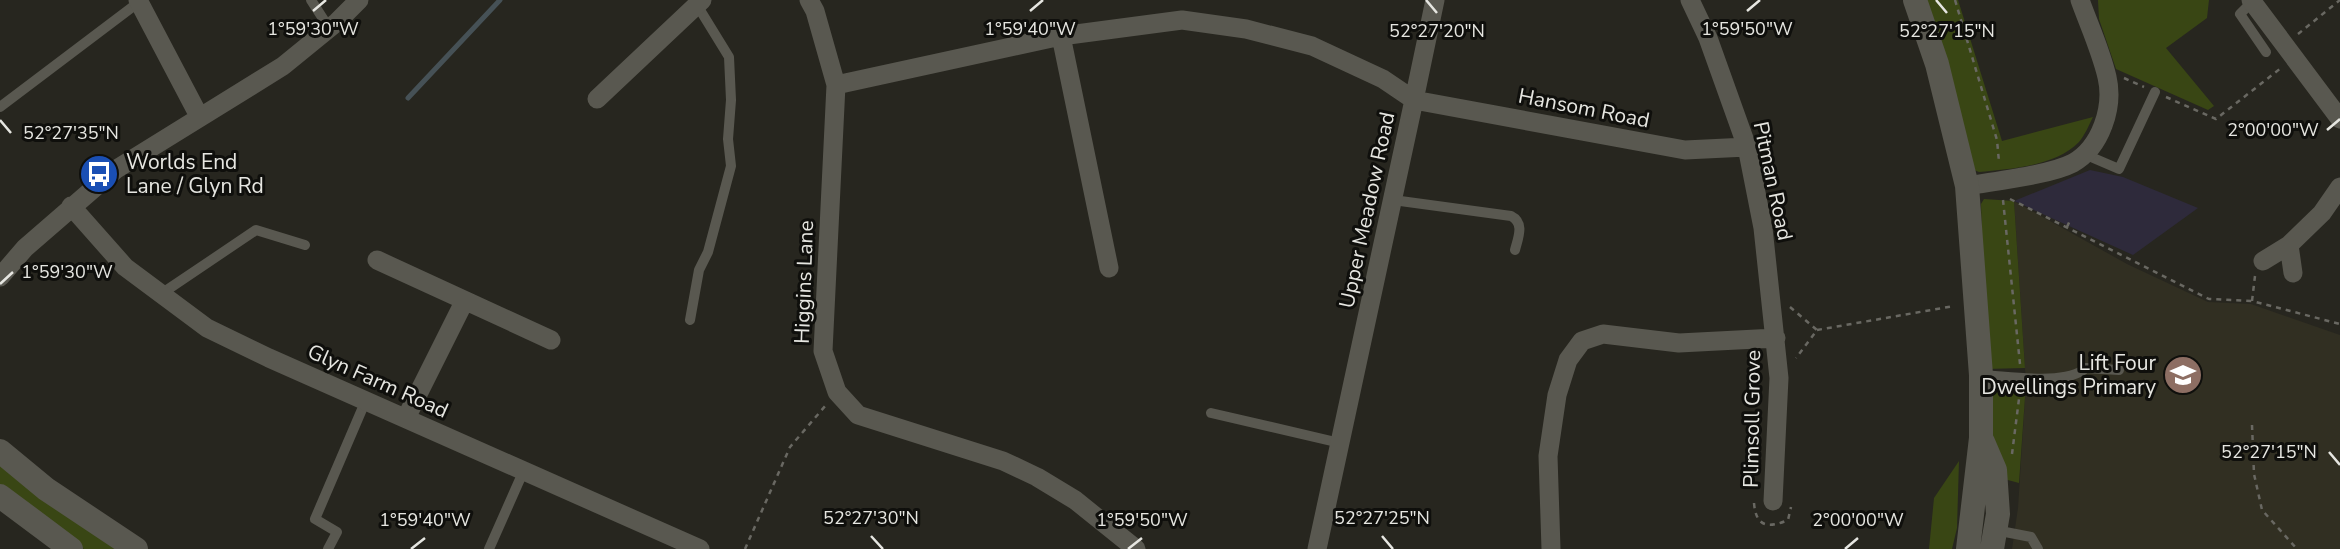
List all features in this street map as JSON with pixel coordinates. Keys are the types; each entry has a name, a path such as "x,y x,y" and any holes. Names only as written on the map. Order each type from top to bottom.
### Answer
{"street":[{"path":"0,277 25,248 114,170 283,66 329,29 359,0"},
{"name":"Higgins Lane","path":"809,0 815,10 836,86 823,351 837,392 858,415 1003,461 1037,477 1076,500 1136,549"},
{"path":"1414,100 1436,0"},
{"name":"Pitman Road","path":"1690,0 1708,38 1747,147 1763,228 1776,338"},
{"path":"1915,0 1937,64 1967,186 1981,375 1981,438 1968,549"},
{"path":"1967,186 2055,170 2073,163 2084,154 2104,125 2107,77 2080,0"},
{"path":"138,1 199,116"},
{"path":"2252,1 2340,119"},
{"path":"597,99 699,2"},
{"name":"Upper Meadow Road","path":"836,86 1061,36 1182,20 1246,29 1312,46 1383,79 1414,100 1317,549"},
{"path":"1061,36 1109,268"},
{"name":"Hansom Road","path":"1414,100 1685,150 1747,147"},
{"path":"2259,268 2289,245 2322,213 2340,187"},
{"name":"Glyn Farm Road","path":"71,206 125,267 207,328 700,549"},
{"path":"2289,245 2293,273"},
{"path":"377,260 551,340"},
{"path":"406,418 464,302"},
{"path":"1551,549 1548,456 1557,395 1568,360 1582,341 1602,334 1679,343 1776,338"},
{"name":"Plimsoll Grove","path":"1773,501 1779,378 1776,338"},
{"path":"1981,438 1995,470 1998,514 1994,540"},
{"path":"0,451 46,489 136,549"},
{"path":"0,496 71,549"}],"lane":[{"path":"311,0 329,29"},
{"path":"0,107 138,1"},
{"path":"2252,1 2240,14 2266,52"},
{"path":"690,320 699,270 708,252 731,166 728,139 732,100 729,57 699,2"},
{"path":"2084,154 2119,169 2155,92"},
{"path":"1393,200 1511,216 1516,219 1520,233 1515,250"},
{"path":"161,294 256,230 305,246"},
{"path":"1981,375 2058,378 2078,374 2086,368 2119,370"},
{"path":"328,549 337,531 314,519 366,400"},
{"path":"1211,413 1340,443"},
{"path":"489,549 524,471"},
{"path":"1994,540 2031,537 2038,549"}],"path":[{"path":"1955,0 1997,140 2001,180"},
{"path":"2107,77 2124,78 2216,118 2340,1"},
{"path":"2012,454 2021,377 2003,197 2015,199 2209,299 2252,302 2340,324"},
{"path":"2067,227 2071,218"},
{"path":"2252,302 2259,268"},
{"path":"1786,303 1817,330"},
{"path":"1779,378 1817,330 1975,303"},
{"path":"745,549 790,447 837,392"},
{"path":"2252,425 2254,474 2262,510 2297,549"}],"shaded area":[{"path":"2090,170 2123,177 2198,208 2133,255 2014,201"},
{"name":"Lift Four Dwellings Primary","path":"2014,201 2127,264 2208,302 2251,304 2340,335 2340,549 2012,549 2018,508 2026,383"}],"green space":[{"path":"1924,0 1958,0 2002,141 2093,117 2079,142 2058,156 2032,165 1979,172 1974,170"},
{"path":"2098,0 2209,0 2207,18 2166,48 2214,106 2208,110 2116,69 2099,19"},
{"path":"1984,199 2014,201 2025,368 1986,369 1981,204"},
{"path":"1987,382 2026,383 2019,483 2004,479 1988,432"},
{"path":"0,460 123,549 84,549 0,489"},
{"path":"1959,461 1957,528 1952,549 1929,549 1934,498"}],"waterway":[{"path":"408,98 500,0"}],"place":[{"name":"Worlds End Lane / Glyn Rd","path":"99,174"},
{"name":"Lift Four Dwellings Primary","path":"2183,375"}]}
